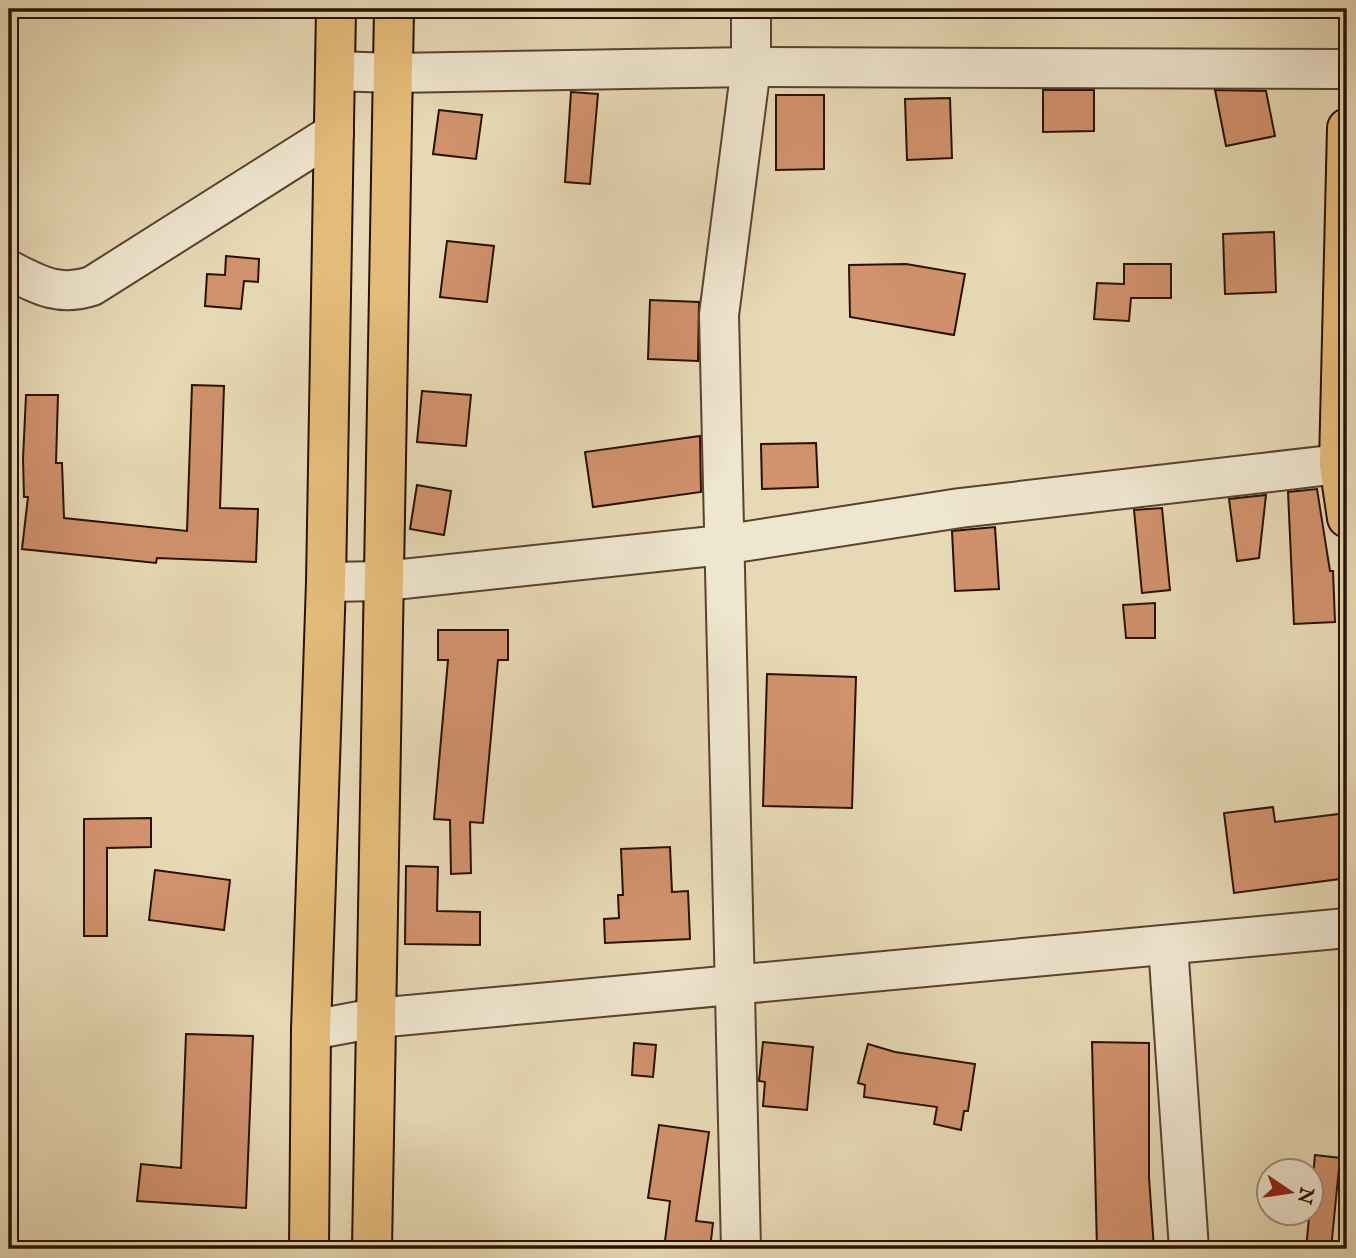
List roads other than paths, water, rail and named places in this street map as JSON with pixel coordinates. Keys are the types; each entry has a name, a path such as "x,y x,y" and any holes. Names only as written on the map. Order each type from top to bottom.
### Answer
{"main road":[{"path":"309,1249 311,1030 326,582 336,9"},
{"path":"372,1249 394,9"},
{"path":"1347,128 1339,464 1347,519"}],"street":[{"path":"741,1249 722,545 719,315 751,67 751,9"},
{"path":"335,71 393,73 751,67 1347,69"},
{"path":"9,270 49,290 62,292 92,286 334,133"},
{"path":"326,582 384,581 722,545 960,508 1339,464"},
{"path":"311,1030 376,1018 1347,928"},
{"path":"1168,945 1189,1249"}]}
